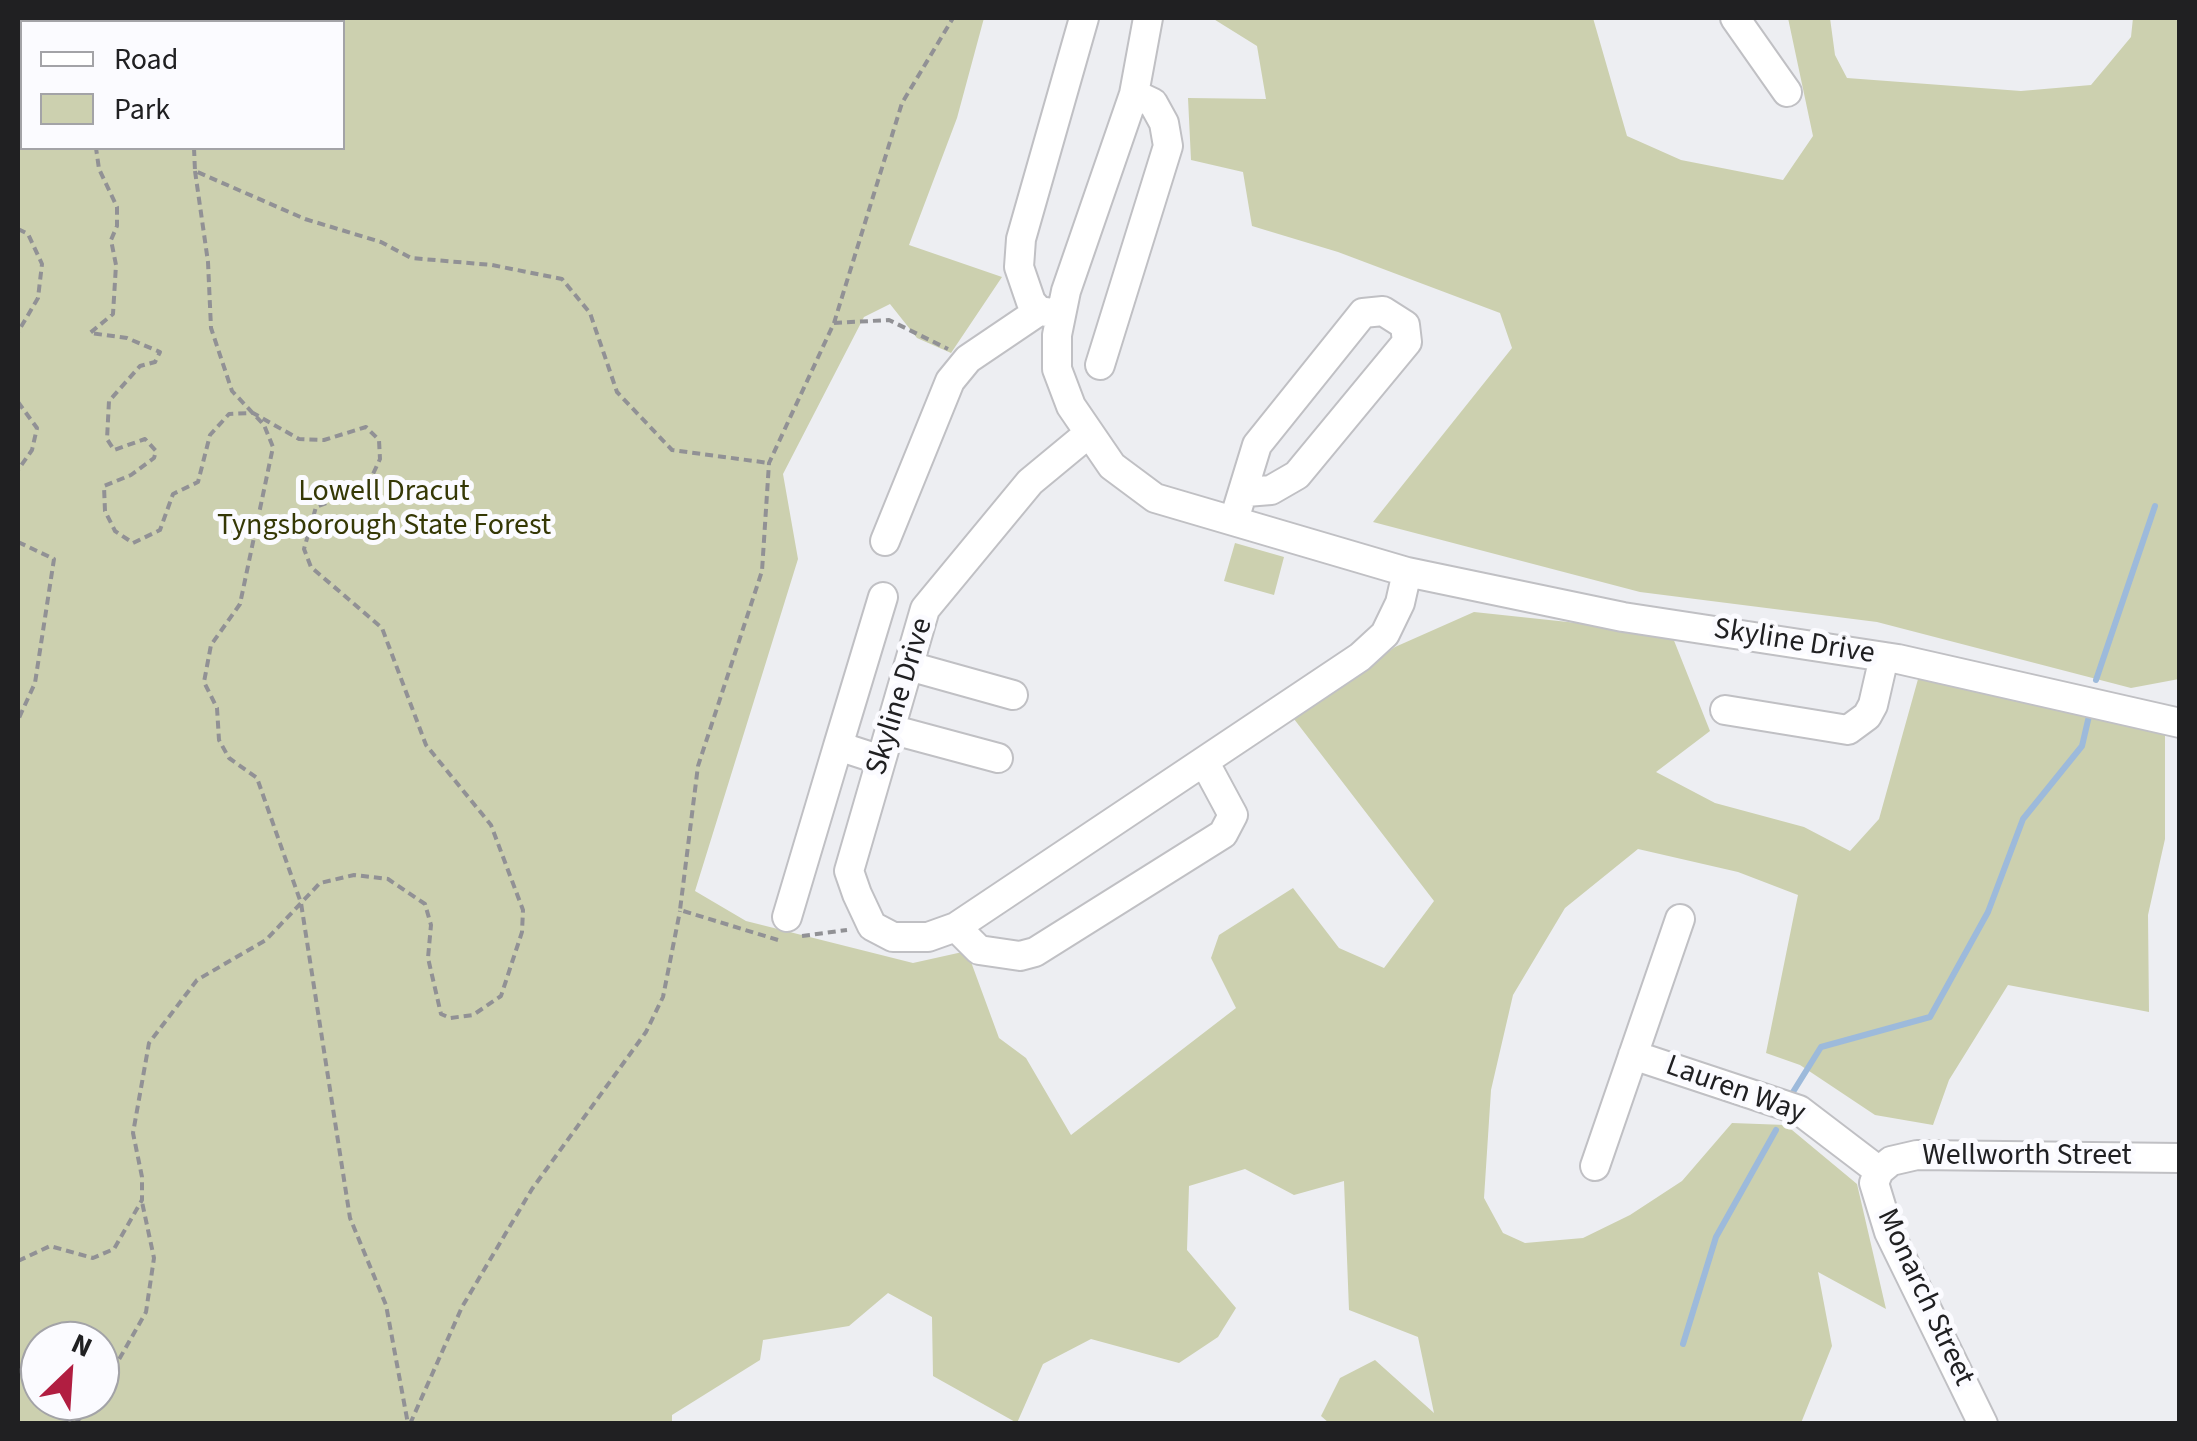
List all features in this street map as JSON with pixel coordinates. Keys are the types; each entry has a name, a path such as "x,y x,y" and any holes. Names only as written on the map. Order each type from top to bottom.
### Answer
{"street":[{"path":"885,541 939,404 968,359 1050,312 1024,288 1021,239 1068,87 1084,18"},
{"name":"Skyline Drive","path":"1148,18 1134,94 1050,312 1058,369 1088,434 1112,466 1155,498 1406,572 1623,617 1884,657 2180,723"},
{"path":"1734,18 1786,92"},
{"path":"1100,365 1168,146 1164,123 1154,103 1134,94"},
{"path":"1234,520 1246,492 1246,473 1257,445 1364,313 1383,311 1405,324 1407,342 1297,475 1270,490 1246,492"},
{"name":"Skyline Drive","path":"872,926 849,872 925,609 1030,482 1088,434"},
{"path":"872,926 893,937 928,938 956,927 1206,763 1298,702 1385,634 1400,603 1406,572"},
{"path":"788,931 883,596"},
{"path":"1725,710 1848,730 1867,716 1873,705 1884,657"},
{"path":"908,666 1013,695"},
{"path":"890,729 998,758"},
{"path":"838,746 881,760"},
{"path":"956,927 979,950 1022,955 1050,944 1223,834 1233,823 1233,815 1206,763"},
{"name":"Lauren Way","path":"1595,1166 1680,919"},
{"name":"Lauren Way","path":"1633,1055 1799,1110 1880,1171"},
{"name":"Wellworth Street","path":"1880,1171 1891,1161 1917,1155 2180,1158"},
{"name":"Monarch Street","path":"1880,1171 1874,1184 1889,1232 1983,1424"}],"path":[{"path":"409,1424 462,1307 532,1190 646,1032 662,997 680,910 698,766 762,571 769,463 834,323 902,103 953,18"},
{"path":"96,150 99,169 117,206 118,226 111,240 116,265 114,314 90,333 127,338 160,352 156,362 140,366 109,401 107,438 114,450 145,439 156,451 154,458 132,475 104,486 105,510 115,531 133,543 160,530 173,494 198,482 210,436 228,414 254,413 299,439 324,440 366,428 379,440 380,459 373,474 357,490 316,507 304,549 311,567 382,628 426,745 491,824 522,910 522,932 500,996 472,1015 450,1018 441,1014 428,958 431,926 425,904 388,879 354,874 320,883 266,940 197,980 149,1044 133,1133 154,1258 146,1312 120,1358"},
{"path":"194,150 208,262 211,328 232,391 264,425 273,457 240,604 211,645 204,682 217,708 218,740 229,758 257,778 301,903 350,1218 386,1305 409,1424"},
{"path":"195,171 412,258 492,265 562,279 590,313 617,392 672,450 769,463"},
{"path":"18,229 28,234 42,264 38,298 18,332"},
{"path":"834,323 889,320 968,359"},
{"path":"18,402 38,428 32,450 18,470"},
{"path":"18,542 54,559 35,683 18,720"},
{"path":"680,910 788,931 872,926"},
{"path":"18,1262 50,1246 93,1258 114,1249 142,1200"}],"green space":[{"name":"Lowell Dracut Tyngsborough State Forest","path":"18,18 984,18 957,118 909,245 1002,277 951,353 917,338 890,304 864,317 783,474 798,559 695,891 746,921 913,963 967,951 999,1038 1026,1058 1071,1135 1236,1008 1211,958 1219,935 1293,888 1339,948 1384,968 1434,901 1294,719 1395,647 1474,612 1671,633 1710,731 1656,772 1715,803 1804,827 1850,851 1879,819 1920,672 2165,729 2165,839 2148,915 2149,1012 2008,985 1949,1080 1933,1125 1875,1115 1800,1065 1766,1053 1798,895 1738,872 1638,849 1565,908 1513,995 1491,1090 1484,1198 1503,1233 1525,1243 1583,1238 1630,1215 1682,1181 1732,1123 1786,1125 1857,1184 1886,1309 1818,1272 1832,1346 1801,1423 1329,1423 1321,1416 1340,1378 1375,1360 1434,1413 1418,1337 1349,1310 1344,1181 1294,1195 1245,1169 1189,1186 1187,1250 1236,1308 1218,1337 1179,1363 1091,1339 1043,1364 1017,1423 933,1376 932,1317 888,1293 849,1326 763,1340 760,1360 672,1415 672,1423 18,1423"},
{"path":"1212,18 1593,18 1627,136 1681,160 1783,180 1813,136 1788,18 1830,18 1835,55 1847,78 2021,91 2091,85 2131,37 2133,18 2179,18 2179,679 2131,688 1877,622 1640,592 1373,522 1512,348 1500,313 1338,252 1252,226 1243,172 1191,160 1188,98 1266,99 1257,46"},
{"path":"1235,543 1284,557 1274,595 1224,581"}],"waterway":[{"path":"2096,680 2155,506"},
{"path":"1793,1092 1821,1047 1930,1017 1988,912 2023,819 2082,746 2089,716"},
{"path":"1683,1344 1716,1237 1776,1130"}]}
